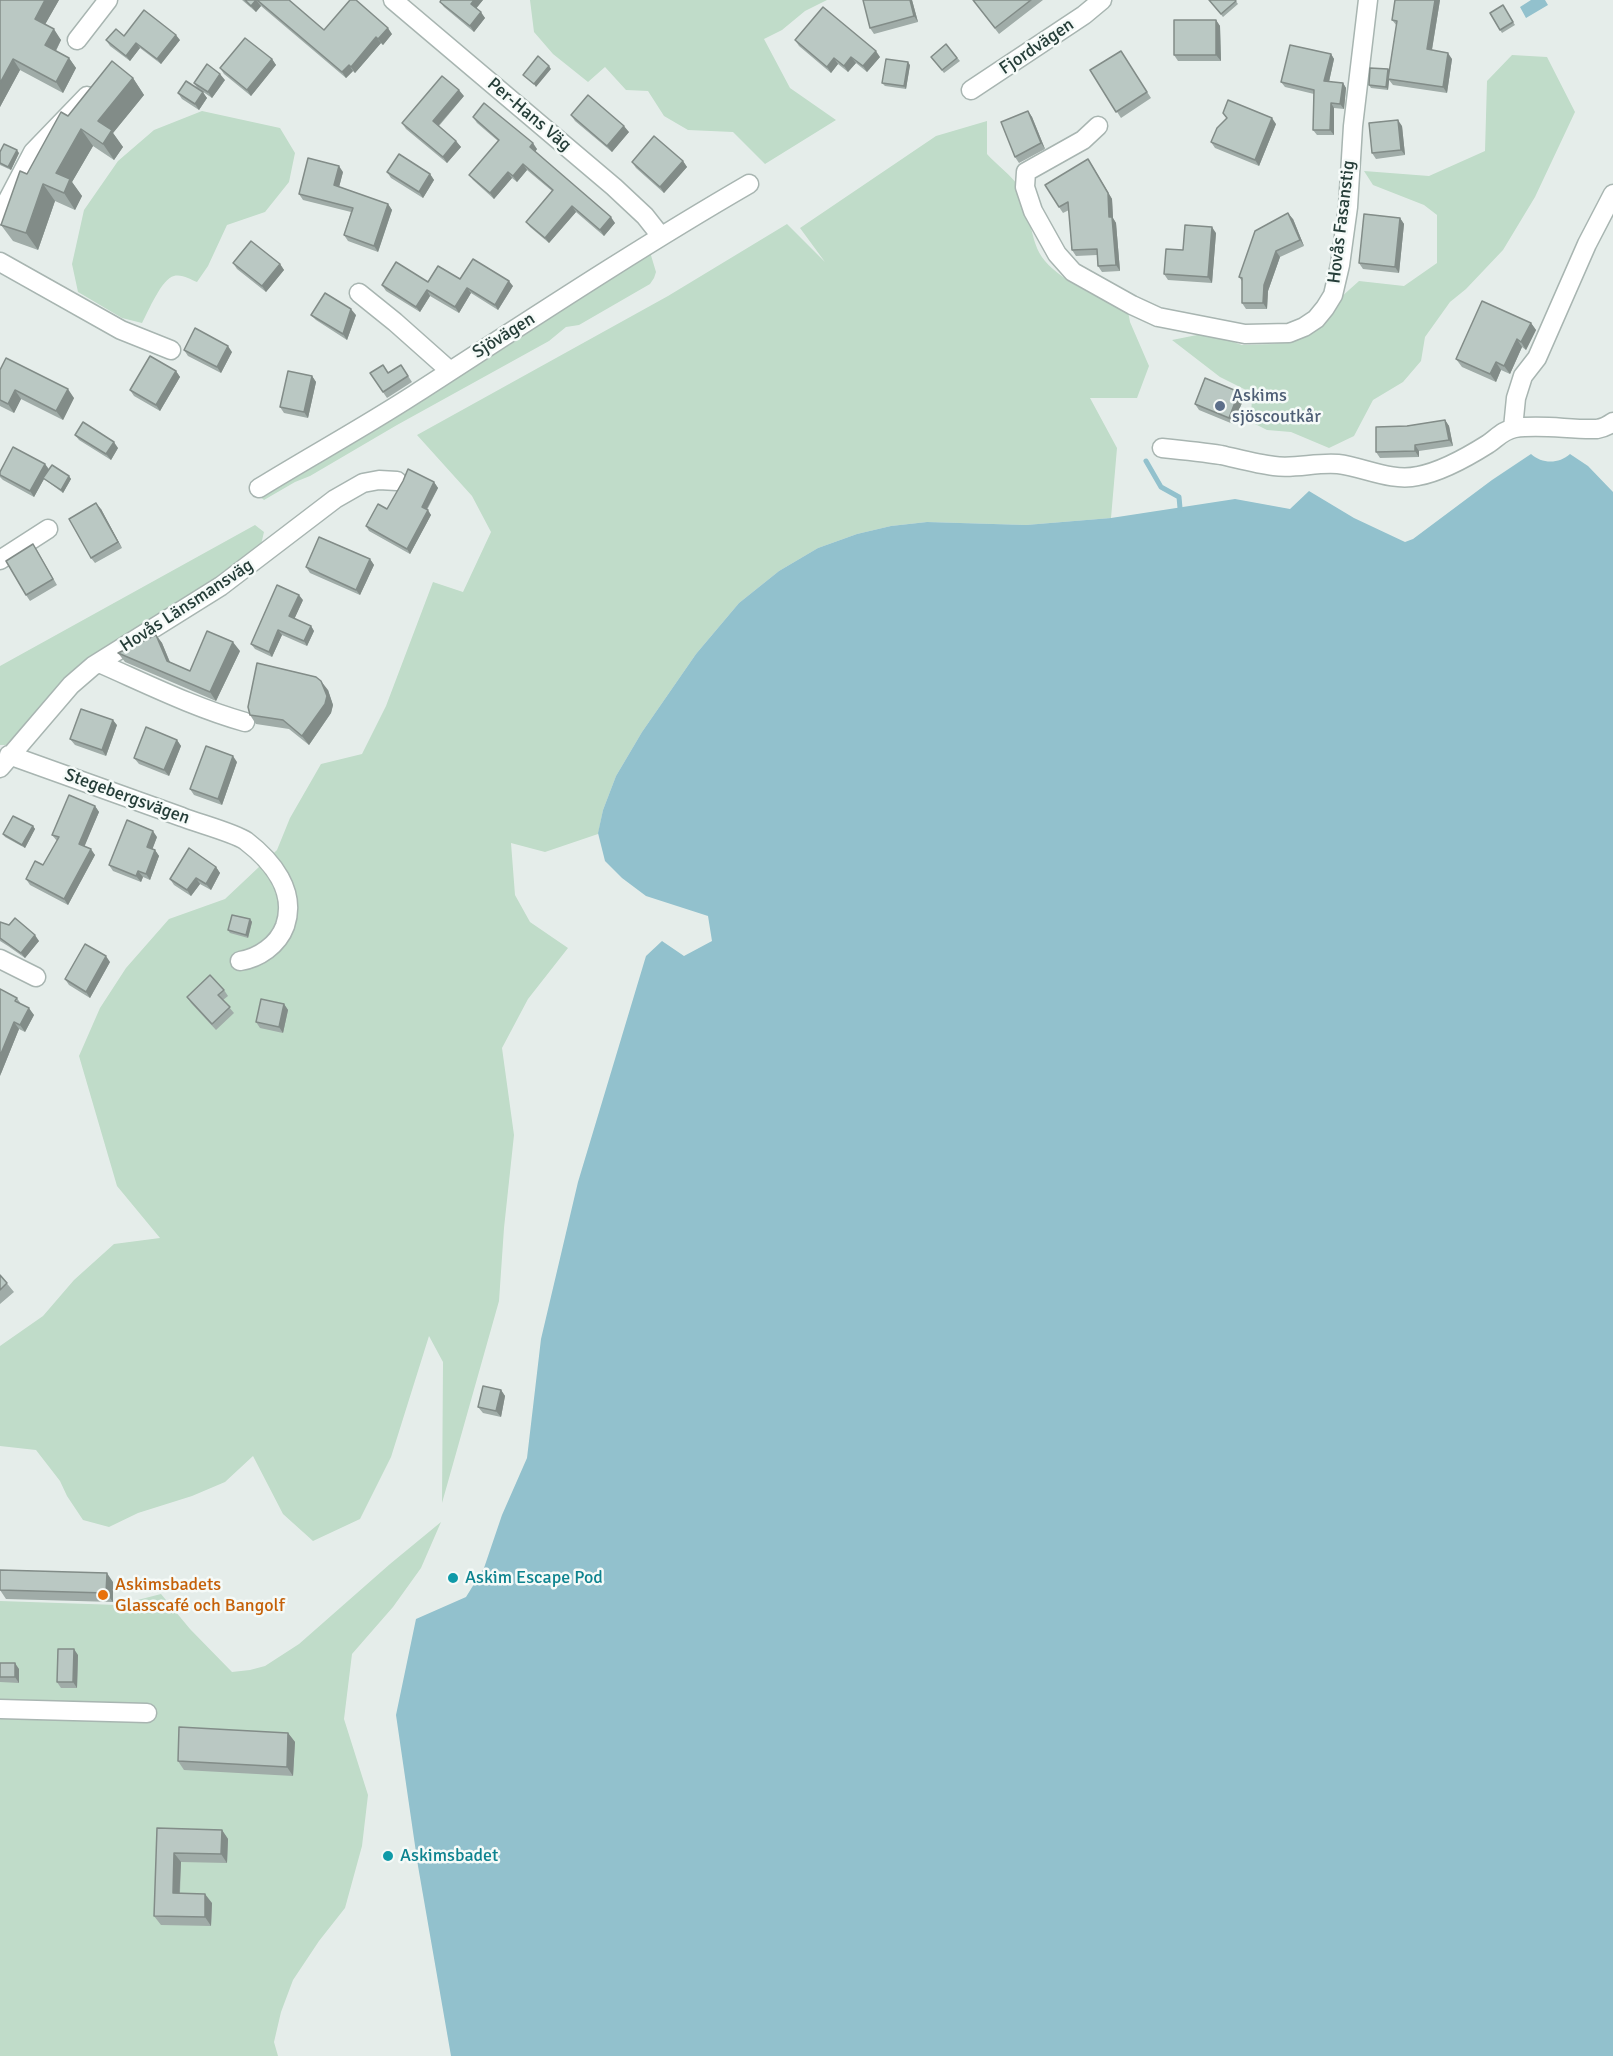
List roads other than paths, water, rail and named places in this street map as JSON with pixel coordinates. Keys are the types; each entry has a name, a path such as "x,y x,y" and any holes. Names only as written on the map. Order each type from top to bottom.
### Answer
{"street":[{"path":"77,40 108,0"},
{"name":"Per-Hans Väg","path":"393,0 614,187 645,216 660,235"},
{"name":"Fjordvägen","path":"971,90 1076,21 1102,0"},
{"name":"Hovås Fasanstig","path":"1098,126 1090,135 1068,150 1026,172 1025,187 1033,211 1058,254 1072,272 1158,317 1245,334 1289,333 1304,327 1316,319 1333,295 1340,265 1348,207 1353,126 1368,0"},
{"path":"0,214 33,153 100,80"},
{"name":"Sjövägen","path":"259,488 415,394 449,370 618,265 660,235 749,184"},
{"path":"1513,428 1516,398 1523,376 1537,358 1587,243 1613,194"},
{"path":"0,262 121,330 171,350"},
{"path":"359,293 449,370"},
{"path":"1162,448 1296,468 1338,464 1408,478 1421,476 1458,460 1490,443 1500,433 1513,428 1598,429 1611,427"},
{"name":"Hovås Länsmansväg","path":"5,761 71,685 99,663 221,586 335,499 363,483 379,480 397,481"},
{"path":"0,560 48,530"},
{"path":"99,663 171,695 245,722"},
{"name":"Stegebergsvägen","path":"5,761 244,840 280,875 286,890 287,921 284,930 275,942 254,959 240,961"},
{"path":"0,959 36,977"},
{"path":"0,1708 147,1713"}],"water":[{"path":"1531,0 1545,0 1548,5 1526,18 1520,7"},
{"path":"1531,454 1540,460 1550,462 1561,460 1570,454 1588,466 1613,492 1613,2056 451,2056 418,1866 396,1715 416,1619 466,1597 484,1568 502,1515 527,1458 541,1339 578,1182 646,956 662,941 684,956 712,941 708,916 646,896 622,878 605,861 598,833 603,810 616,776 642,732 696,654 739,603 779,571 818,548 857,534 891,526 927,522 1026,525 1111,518 1235,499 1290,509 1309,491 1354,518 1405,542 1413,539"}],"waterway":[{"path":"1146,461 1161,487 1179,497 1180,508"}],"place":[{"name":"Askims sjöscoutkår","path":"1220,406"},
{"name":"Askim Escape Pod","path":"453,1578"},
{"name":"Askimsbadets Glasscafé och Bangolf","path":"103,1595"},
{"name":"Askimsbadet","path":"388,1856"}]}
